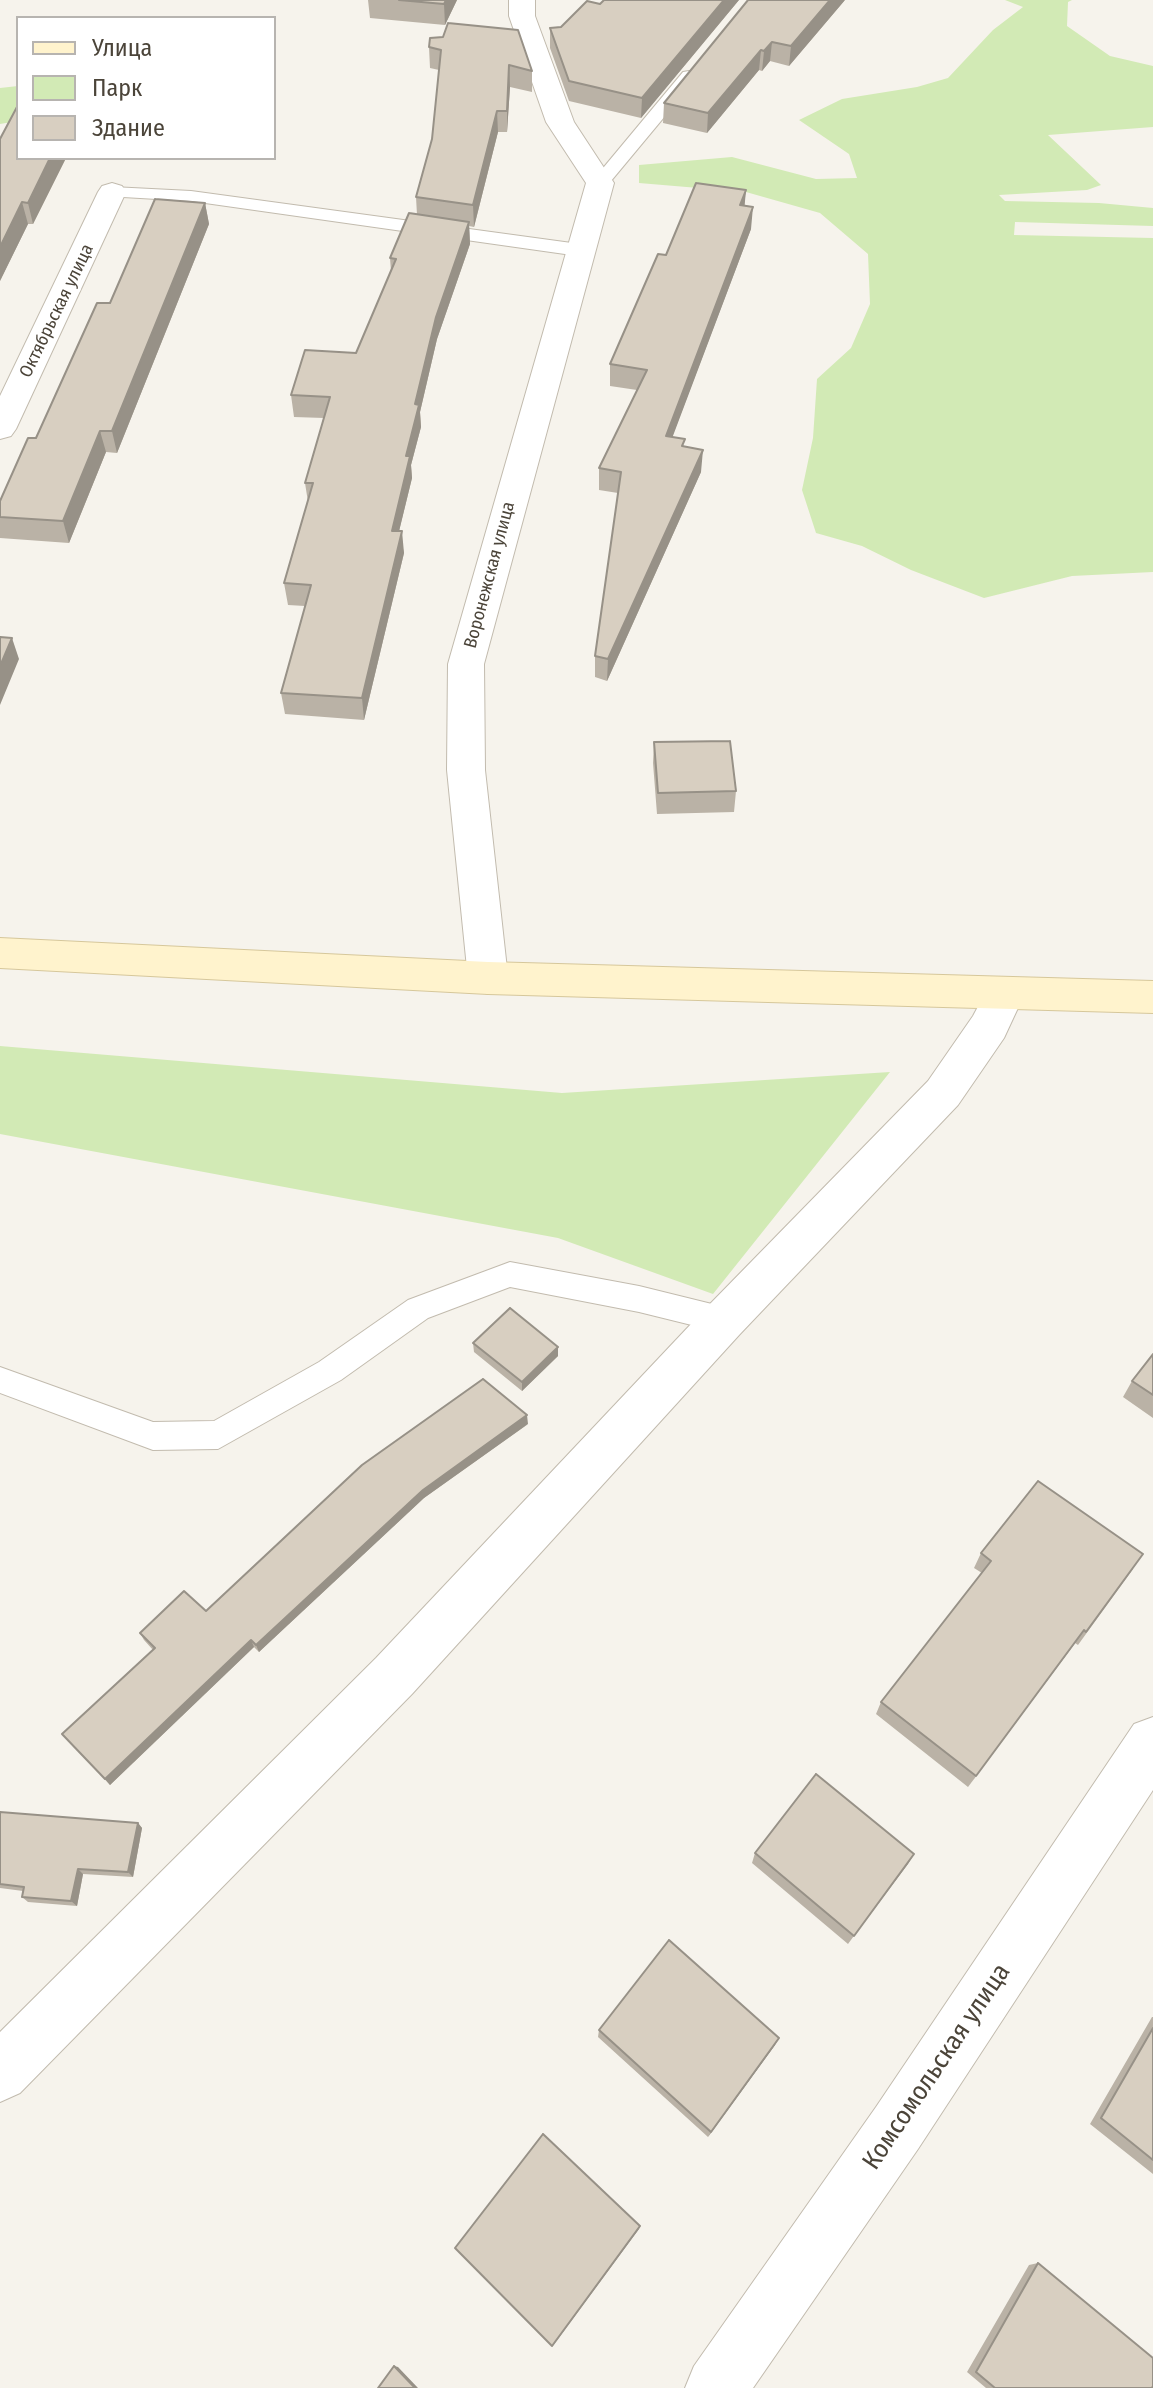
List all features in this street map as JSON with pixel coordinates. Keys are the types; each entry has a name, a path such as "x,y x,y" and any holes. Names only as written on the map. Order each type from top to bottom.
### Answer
{"street":[{"path":"522,0 522,16 560,122 600,183"},
{"name":"Воронежская улица","path":"488,978 466,770 466,664 600,183"},
{"name":"Октябрьская улица","path":"0,429 101,221 112,192"},
{"path":"0,953 488,978 1153,997"},
{"path":"0,2073 394,1676 724,1320 943,1093 989,1026 1004,995"},
{"name":"Комсомольская улица","path":"716,2388 906,2115 1153,1743"}],"lane":[{"name":"Воронежская улица","path":"600,183 701,61"},
{"path":"112,192 191,196 579,250"},
{"path":"0,1380 153,1436 218,1435 330,1371 418,1309 510,1274 639,1299 724,1320"}],"green space":[{"path":"1005,0 1072,0 1068,2 1067,26 1110,56 1153,66 1153,127 1048,135 1101,185 1087,190 999,195 1005,201 1099,203 1153,208 1153,226 1015,222 1014,235 1153,238 1153,572 1072,576 984,598 911,570 862,546 816,533 802,490 813,438 817,379 851,348 870,304 868,254 820,213 746,192 639,183 639,165 732,157 816,179 857,178 849,154 799,120 842,99 917,87 948,78 993,30 1023,7"},
{"path":"16,86 16,121 0,124 0,88"},
{"path":"0,1046 562,1093 890,1072 713,1294 558,1238 0,1134"}],"building":[{"path":"399,0 446,0 444,4"},
{"path":"604,0 724,0 642,98 569,81 550,28 561,27 587,1 600,4"},
{"path":"748,0 830,0 791,46 772,42 764,51 761,50 708,113 664,103"},
{"path":"448,23 518,30 532,71 509,65 507,111 497,111 473,205 416,197 432,139 441,50 429,47 430,38 443,37"},
{"path":"16,109 16,160 49,160 28,203 22,202 0,247 0,139"},
{"path":"696,183 746,190 740,205 753,207 666,436 685,439 682,446 703,450 608,659 595,656 621,472 599,468 647,370 610,364 658,254 666,255"},
{"path":"155,199 205,203 112,431 100,431 63,521 0,517 0,501 28,438 36,438 97,303 110,303"},
{"path":"409,213 469,222 436,317 415,404 419,405 406,456 410,456 392,531 402,531 362,698 281,693 311,585 284,583 313,483 305,483 330,397 291,395 305,350 356,353 396,259 390,258"},
{"path":"0,637 12,638 0,666"},
{"path":"730,741 736,791 658,793 654,742"},
{"path":"510,1308 558,1347 522,1382 473,1343"},
{"path":"1153,1354 1153,1395 1132,1381"},
{"path":"483,1379 527,1415 423,1490 256,1645 251,1640 105,1779 62,1734 155,1648 140,1633 184,1591 206,1611 362,1465"},
{"path":"1038,1481 1143,1554 976,1776 881,1702 991,1561 981,1553"},
{"path":"816,1774 914,1854 854,1936 755,1853"},
{"path":"0,1812 138,1823 128,1872 78,1869 71,1901 22,1897 24,1887 0,1884"},
{"path":"669,1940 779,2038 711,2132 599,2030"},
{"path":"1153,2028 1153,2160 1101,2118"},
{"path":"543,2134 640,2226 552,2346 455,2248"},
{"path":"1038,2263 1153,2358 1152,2388 995,2388 976,2372"},
{"path":"394,2366 415,2388 378,2388"}]}
